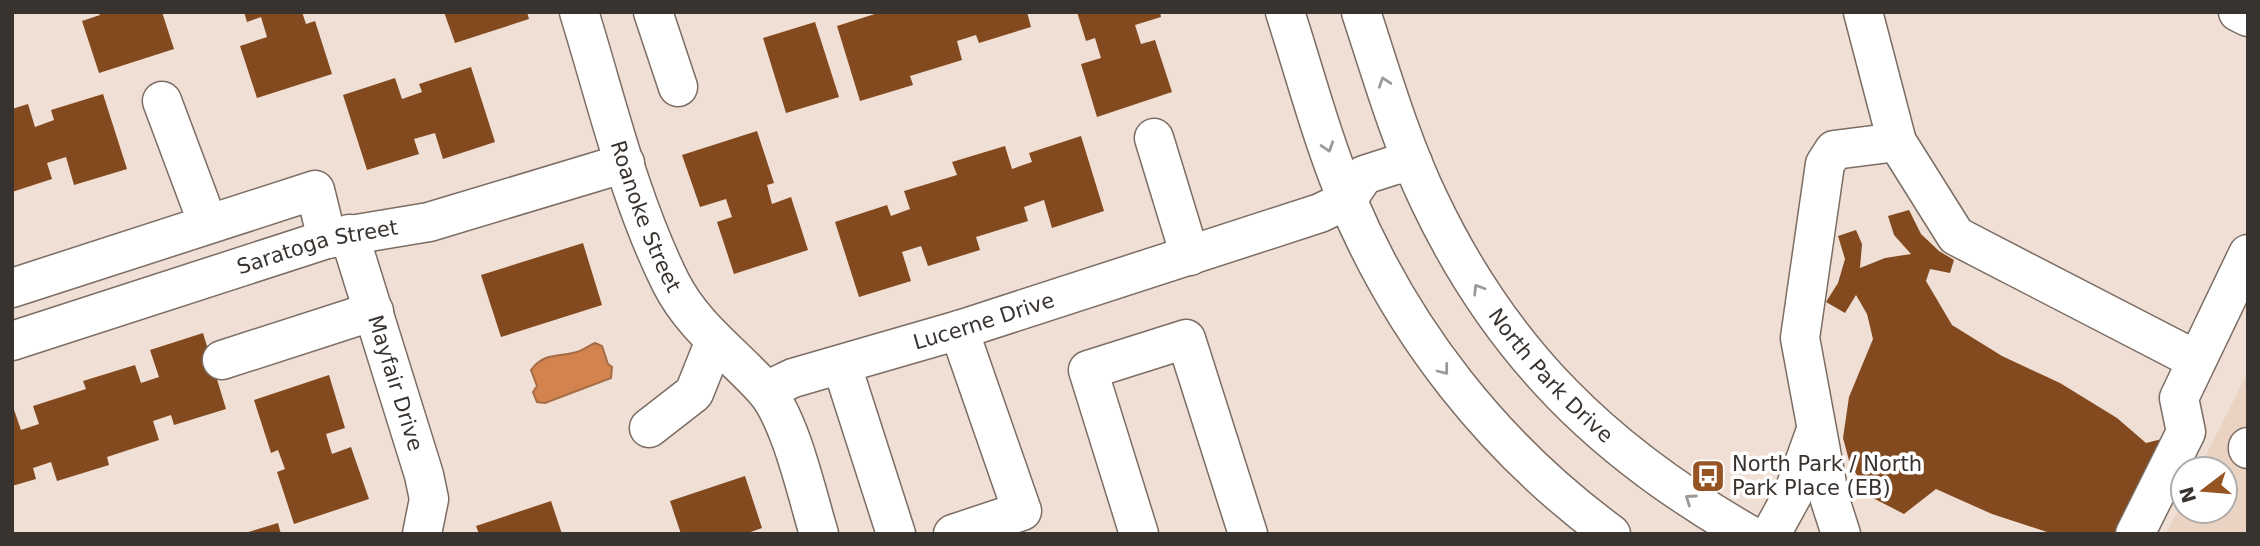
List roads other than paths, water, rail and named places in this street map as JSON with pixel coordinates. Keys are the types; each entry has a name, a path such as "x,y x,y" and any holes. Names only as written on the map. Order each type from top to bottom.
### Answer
{"street":[{"name":"Roanoke Street","path":"579,12 625,163 672,285 715,343 766,391"},
{"path":"653,12 678,87"},
{"path":"1285,12 1347,200 1374,259 1439,363 1483,419 1531,470 1611,534"},
{"name":"North Park Drive","path":"1361,12 1413,163 1452,246 1491,308 1536,368 1578,413 1626,454 1697,505 1748,534"},
{"path":"1863,12 1897,142 1956,236 2196,360"},
{"path":"2238,12 2248,17"},
{"path":"56,327 27,283 208,224 162,101"},
{"path":"1154,138 1190,256"},
{"path":"1841,534 1830,500 1800,338 1825,164 1834,150 1897,142"},
{"name":"Saratoga Street","path":"12,341 338,236 429,222 625,163"},
{"path":"1347,200 1364,175 1413,163"},
{"name":"Mayfair Drive","path":"208,224 315,190 374,311 424,475 429,499 422,534"},
{"name":"Lucerne Drive","path":"766,391 793,378 842,366 1190,256 1320,213 1347,200"},
{"path":"150,244 166,292"},
{"path":"2135,534 2186,432 2179,398 2248,254"},
{"path":"222,359 374,311"},
{"path":"953,534 1022,512 959,330"},
{"path":"1141,534 1088,370 1186,339 1248,534"},
{"path":"649,428 694,393 715,343"},
{"path":"842,366 896,534"},
{"path":"766,391 780,414 819,534"},
{"path":"1771,534 1793,494 1816,428"}],"place":[{"name":"North Park / North Park Place (EB)","path":"1708,476"}]}
